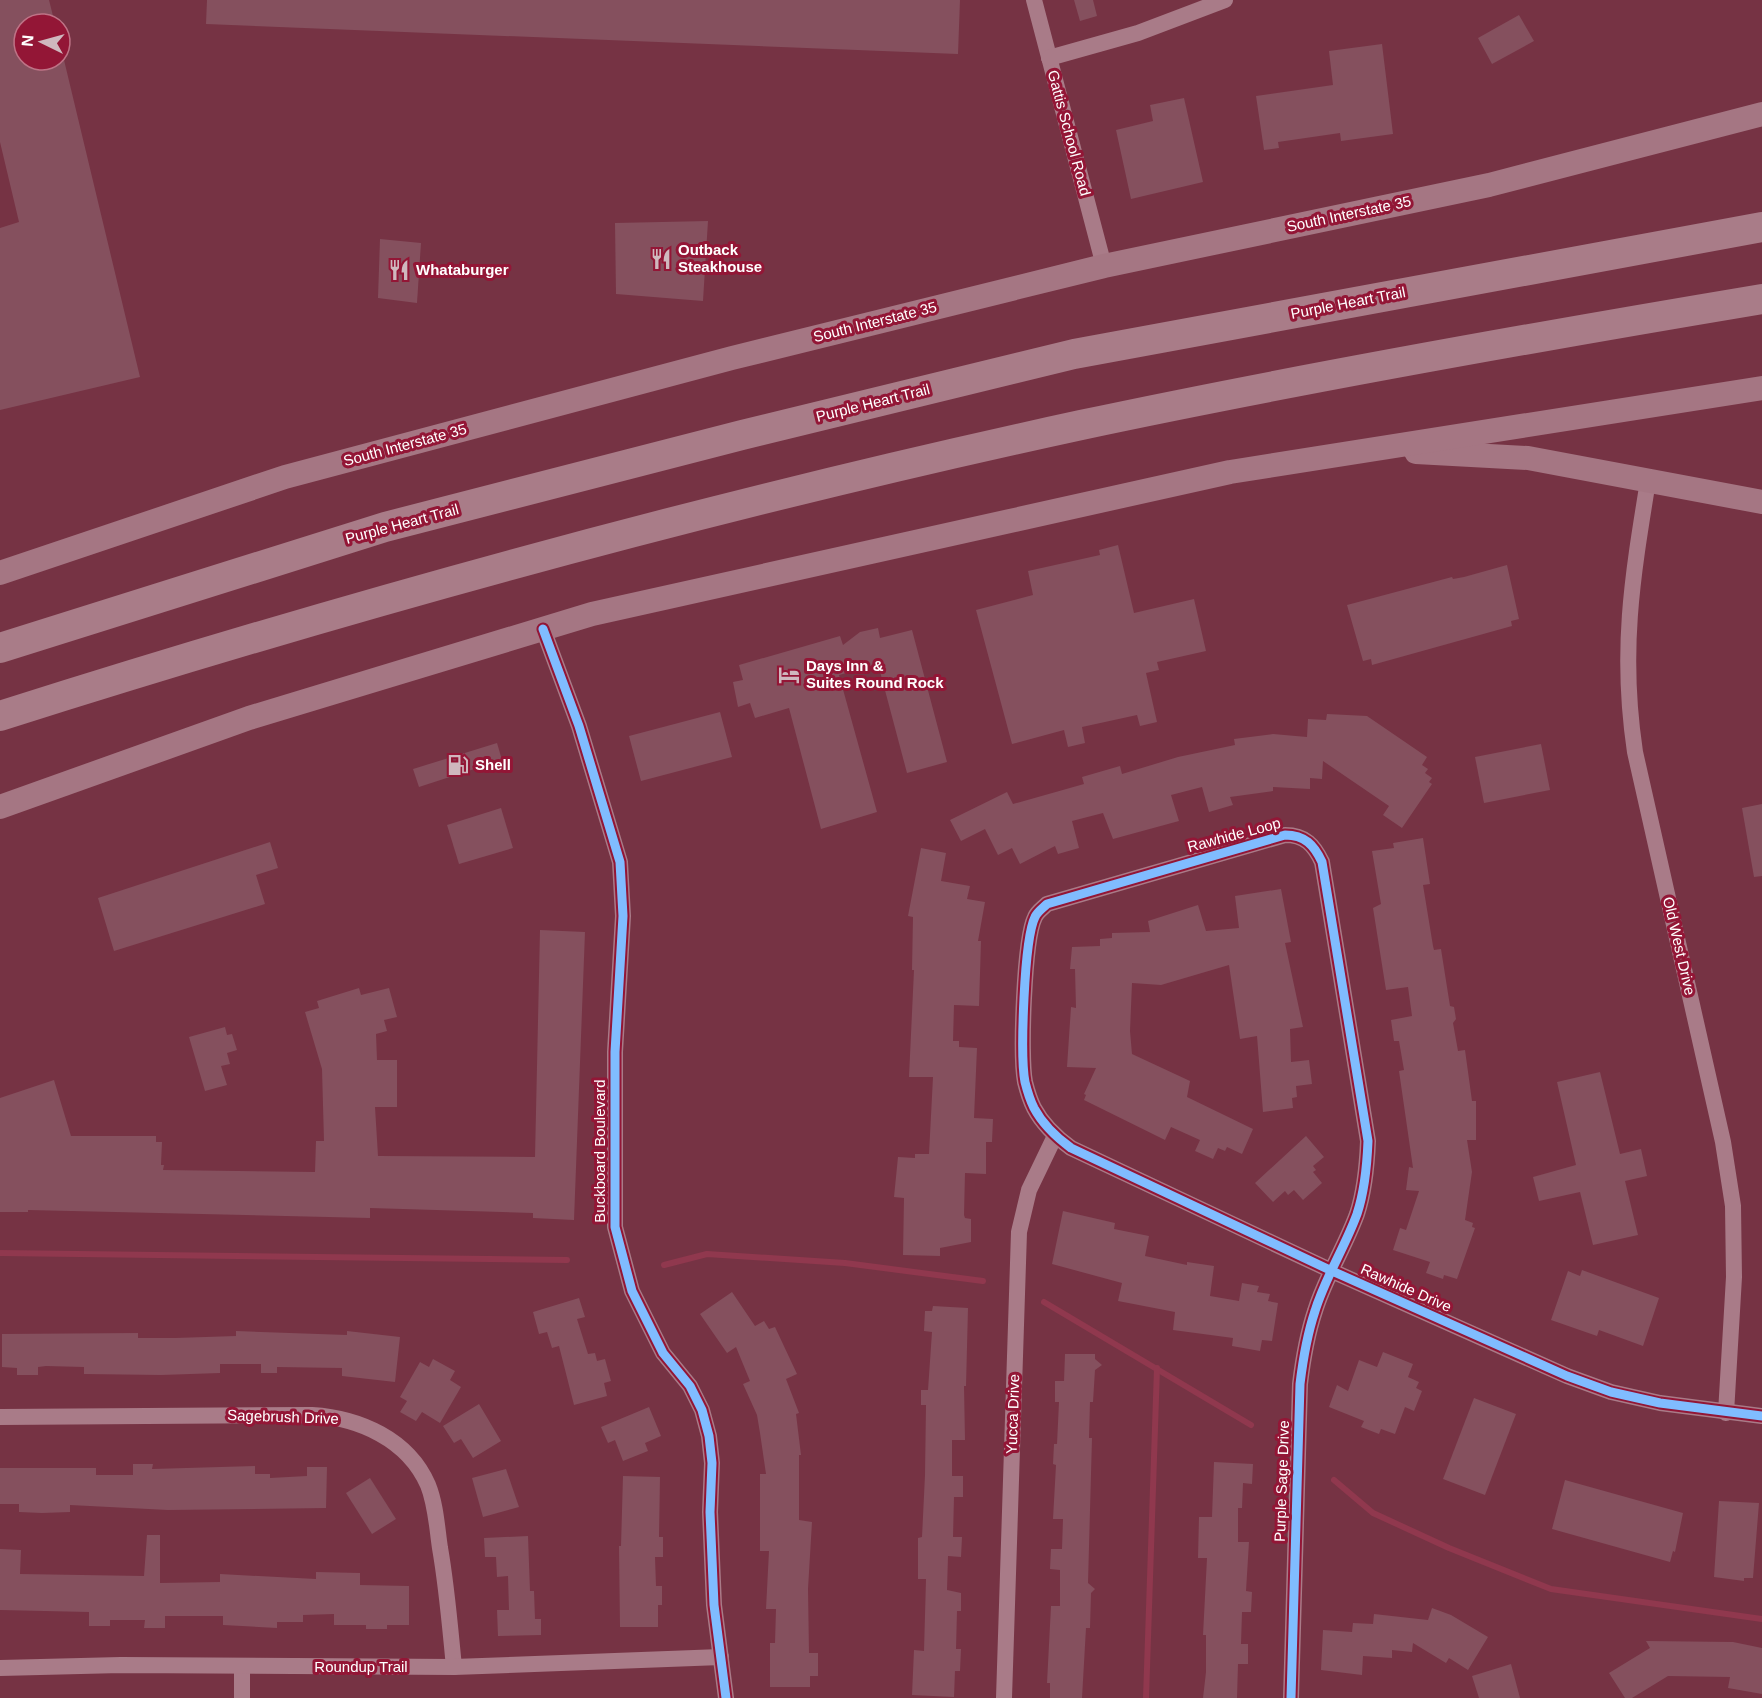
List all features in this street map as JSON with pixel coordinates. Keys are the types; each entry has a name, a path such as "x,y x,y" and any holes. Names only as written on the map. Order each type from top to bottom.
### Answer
{"highway":[{"name":"Purple Heart Trail","path":"0,648 385,527 742,435 1074,354 1762,227"},
{"path":"0,716 168,663 448,582 878,472 1245,392 1762,299"}],"main road":[{"name":"South Interstate 35","path":"0,573 285,477 732,358 1104,266 1489,185 1762,114"},
{"path":"0,807 249,718 592,614 1230,472 1762,388"},
{"path":"1321,457 1409,452 1528,458 1762,502"}],"street":[{"name":"Gattis School Road","path":"1034,0 1104,266"},
{"path":"1049,58 1138,33 1225,0"},
{"name":"Old West Drive","path":"1648,481 1632,578 1627,631 1629,715 1635,752 1723,1142 1733,1206 1734,1277 1726,1413"},
{"name":"Buckboard Boulevard","path":"543,629 579,726 620,862 623,916 615,1052 615,1227 632,1291 663,1353 690,1386 702,1410 712,1463 710,1512 714,1605 726,1698"},
{"name":"Rawhide Loop","path":"1055,1136 1034,1107 1025,1082 1023,1056 1028,937 1035,915 1056,900 1285,836 1303,838 1315,848 1322,862 1367,1126 1366,1172 1360,1201 1332,1271"},
{"name":"Rawhide Drive","path":"1055,1136 1088,1157 1332,1271 1567,1376 1611,1392 1660,1403 1762,1416"},
{"name":"Yucca Drive","path":"1004,1698 1019,1232 1029,1190 1055,1136"},
{"name":"Purple Sage Drive","path":"1291,1698 1300,1384 1304,1354 1315,1310 1332,1271"},
{"name":"Sagebrush Drive","path":"0,1417 312,1415 344,1418 369,1427 409,1458 428,1485 445,1579 454,1667"},
{"name":"Roundup Trail","path":"0,1668 121,1665 454,1667 721,1657"},
{"path":"242,1667 242,1698"}],"building":[{"path":"0,0 49,0 52,12 12,12 12,72 67,72 140,377 0,410 0,228 19,222 0,142"},
{"path":"207,0 960,0 958,54 206,24"},
{"path":"1074,0 1093,0 1097,16 1080,21"},
{"path":"1519,15 1534,41 1492,64 1478,38"},
{"path":"1382,44 1393,134 1341,141 1340,133 1278,142 1279,148 1264,150 1256,96 1333,85 1329,51"},
{"path":"1184,98 1203,182 1131,199 1116,130 1153,121 1150,105"},
{"name":"Outback Steakhouse","path":"708,221 703,301 616,294 615,223"},
{"name":"Whataburger","path":"380,239 421,243 417,303 378,298"},
{"path":"1118,545 1134,613 1194,599 1206,651 1157,662 1159,670 1146,673 1157,722 1140,726 1137,715 1082,727 1085,743 1068,747 1064,730 1012,744 976,610 1033,595 1028,571 1100,555 1099,550"},
{"path":"1507,565 1519,619 1511,621 1512,626 1372,665 1371,659 1363,661 1347,605"},
{"path":"878,628 880,638 912,630 947,762 907,773 878,664 839,675 877,812 821,829 789,708 755,718 750,703 738,707 733,682 743,680 739,665 840,636 843,645 860,632"},
{"path":"720,712 732,757 641,781 629,736"},
{"path":"1327,714 1367,716 1427,757 1422,765 1428,769 1425,773 1432,778 1429,782 1432,784 1402,828 1383,815 1389,806 1323,761 1322,779 1310,778 1310,789 1273,787 1273,791 1230,797 1233,805 1209,812 1202,787 1171,795 1179,821 1113,839 1103,813 1072,821 1079,848 1058,854 1055,846 1020,864 1012,848 998,855 985,829 961,841 950,820 1007,792 1013,804 1084,784 1082,777 1120,766 1122,774 1178,757 1235,745 1234,739 1273,734 1307,737 1308,719 1326,720"},
{"name":"Shell","path":"497,743 502,760 419,787 413,769"},
{"path":"1541,744 1550,790 1484,803 1475,757"},
{"path":"1762,804 1762,876 1754,877 1742,808"},
{"path":"501,808 513,848 459,864 447,825"},
{"path":"1423,838 1430,884 1423,885 1433,946 1434,950 1441,949 1450,1006 1454,1007 1456,1019 1453,1023 1458,1051 1465,1050 1472,1101 1476,1101 1476,1140 1467,1140 1472,1172 1465,1220 1473,1223 1472,1227 1475,1228 1457,1279 1444,1275 1443,1279 1426,1273 1430,1262 1393,1250 1400,1228 1406,1230 1419,1191 1406,1190 1409,1167 1413,1168 1399,1071 1404,1070 1399,1041 1394,1041 1391,1020 1412,1016 1408,987 1386,990 1373,908 1381,904 1372,851 1394,848 1393,843"},
{"path":"270,842 278,868 256,875 265,904 114,951 98,898"},
{"path":"921,848 946,853 941,881 970,886 967,899 985,902 978,941 981,941 979,1006 954,1005 953,1041 959,1041 959,1047 977,1048 974,1118 993,1119 992,1142 986,1142 986,1174 965,1173 964,1215 965,1218 971,1219 971,1242 940,1248 940,1256 903,1255 904,1198 894,1197 898,1157 915,1158 915,1154 929,1154 933,1077 909,1077 914,970 912,970 913,917 908,916"},
{"path":"1281,889 1291,942 1285,943 1303,1027 1290,1029 1291,1062 1309,1060 1312,1084 1296,1086 1297,1097 1292,1098 1293,1108 1263,1112 1257,1036 1240,1039 1229,965 1161,985 1132,983 1130,1031 1132,1054 1190,1081 1187,1097 1253,1129 1242,1154 1227,1147 1225,1151 1218,1148 1213,1159 1195,1151 1200,1140 1171,1127 1165,1140 1084,1100 1086,1095 1084,1094 1096,1068 1067,1067 1071,1007 1076,1008 1075,969 1070,969 1072,947 1100,946 1100,939 1112,938 1112,933 1150,932 1148,921 1198,905 1206,931 1239,928 1235,896"},
{"path":"540,930 585,932 574,1220 533,1218 533,1213 370,1208 370,1218 28,1210 28,1212 0,1212 0,1098 54,1080 71,1136 156,1136 156,1142 162,1142 161,1165 164,1165 163,1170 315,1172 316,1141 324,1141 322,1069 305,1012 319,1008 317,1001 359,988 361,995 389,988 397,1017 384,1020 387,1031 376,1034 377,1060 397,1060 397,1107 375,1107 378,1156 535,1157"},
{"path":"225,1027 227,1035 232,1034 237,1050 227,1053 230,1064 221,1066 227,1085 205,1091 189,1037"},
{"path":"1600,1072 1620,1154 1641,1149 1647,1176 1625,1181 1638,1235 1593,1245 1580,1192 1539,1201 1533,1177 1576,1165 1557,1082"},
{"path":"1306,1136 1324,1157 1313,1166 1316,1170 1313,1172 1322,1183 1303,1200 1294,1190 1288,1195 1285,1191 1273,1202 1255,1183"},
{"path":"1063,1211 1115,1223 1114,1229 1149,1236 1145,1256 1187,1265 1187,1262 1214,1266 1210,1296 1239,1301 1242,1283 1259,1286 1257,1292 1270,1294 1268,1301 1278,1303 1272,1341 1262,1340 1260,1351 1232,1346 1233,1338 1173,1330 1175,1312 1118,1301 1122,1283 1052,1264"},
{"path":"1582,1270 1659,1298 1643,1346 1599,1330 1597,1336 1551,1320 1568,1271 1580,1276"},
{"path":"732,1292 755,1326 764,1321 769,1329 775,1327 797,1374 786,1379 799,1413 796,1414 801,1455 799,1455 799,1520 812,1522 808,1589 809,1653 818,1653 818,1676 810,1676 810,1687 770,1687 770,1643 775,1643 776,1609 766,1609 769,1551 760,1551 760,1474 766,1474 757,1415 743,1384 750,1381 736,1347 727,1353 700,1314"},
{"path":"579,1298 585,1317 577,1319 588,1354 595,1353 597,1361 605,1359 611,1381 604,1383 607,1396 574,1405 559,1346 552,1348 547,1332 539,1334 533,1312"},
{"path":"933,1306 968,1308 966,1386 964,1386 965,1440 952,1440 952,1476 963,1476 963,1497 954,1497 953,1537 962,1537 961,1557 948,1556 947,1590 961,1593 961,1611 957,1611 956,1649 961,1649 960,1671 955,1671 954,1697 912,1695 914,1650 924,1651 926,1579 918,1579 918,1538 922,1537 925,1475 926,1405 921,1405 921,1390 928,1390 932,1332 924,1331 925,1311 932,1311"},
{"path":"236,1331 347,1335 347,1331 400,1337 395,1382 342,1376 342,1368 277,1367 277,1373 261,1373 261,1364 220,1364 220,1373 161,1375 84,1374 84,1367 46,1366 38,1367 38,1375 17,1375 17,1368 2,1367 2,1334 138,1333 138,1338 175,1338 236,1336"},
{"path":"1383,1352 1413,1364 1408,1377 1419,1382 1416,1388 1422,1391 1414,1411 1405,1407 1395,1434 1381,1429 1379,1434 1361,1427 1364,1421 1329,1407 1337,1385 1348,1391 1359,1360 1377,1367"},
{"path":"1065,1354 1095,1354 1095,1359 1102,1365 1095,1370 1093,1402 1090,1402 1089,1438 1092,1438 1088,1583 1095,1589 1091,1593 1090,1628 1086,1628 1082,1698 1050,1698 1050,1683 1047,1683 1051,1606 1060,1606 1060,1570 1050,1569 1051,1549 1062,1549 1063,1519 1053,1519 1056,1465 1053,1464 1054,1444 1057,1444 1059,1402 1055,1402 1055,1381 1064,1381"},
{"path":"433,1359 455,1371 450,1380 461,1387 440,1423 422,1412 416,1421 400,1412 407,1401 400,1397 420,1362 429,1367"},
{"path":"1474,1398 1516,1414 1485,1495 1443,1479"},
{"path":"479,1404 501,1441 473,1458 461,1439 454,1443 443,1426"},
{"path":"649,1407 661,1436 645,1443 648,1451 623,1461 615,1440 608,1443 601,1427"},
{"path":"1214,1462 1253,1464 1252,1484 1243,1483 1242,1508 1238,1508 1238,1542 1249,1542 1246,1591 1252,1592 1251,1612 1242,1612 1241,1644 1248,1644 1248,1664 1238,1664 1237,1698 1203,1698 1206,1672 1206,1635 1203,1635 1207,1558 1198,1558 1199,1517 1212,1517"},
{"path":"133,1464 153,1464 152,1469 255,1466 255,1474 270,1474 270,1478 307,1476 307,1467 327,1467 326,1508 168,1510 70,1505 70,1512 42,1513 19,1512 19,1504 0,1504 0,1468 96,1468 96,1475 133,1475"},
{"path":"506,1469 519,1507 483,1517 472,1478"},
{"path":"623,1476 660,1477 659,1537 663,1537 663,1557 655,1557 656,1586 662,1586 662,1605 658,1605 658,1627 620,1627 619,1546 621,1546"},
{"path":"370,1478 396,1519 372,1534 346,1493"},
{"path":"1565,1480 1683,1513 1675,1552 1673,1551 1670,1562 1552,1529"},
{"path":"1719,1501 1759,1503 1753,1578 1744,1578 1744,1581 1714,1577"},
{"path":"147,1535 160,1535 160,1583 220,1582 220,1574 316,1579 316,1572 360,1573 360,1585 409,1586 409,1625 387,1625 387,1629 366,1629 366,1625 334,1625 334,1614 303,1615 303,1622 277,1622 277,1628 223,1625 223,1616 165,1616 165,1628 144,1628 145,1620 110,1620 110,1626 89,1626 89,1612 0,1610 0,1549 21,1550 20,1574 144,1576"},
{"path":"528,1536 530,1591 534,1591 535,1619 541,1619 541,1635 498,1636 497,1610 509,1610 508,1576 497,1577 496,1557 485,1557 484,1538"},
{"path":"1432,1608 1451,1615 1488,1637 1468,1670 1449,1658 1446,1663 1413,1643 1412,1652 1392,1650 1392,1658 1363,1656 1362,1675 1321,1670 1323,1630 1352,1632 1353,1623 1373,1624 1374,1614 1428,1620"},
{"path":"1646,1641 1733,1642 1762,1648 1762,1694 1728,1688 1730,1677 1668,1676 1632,1698 1625,1698 1609,1673 1650,1648"},
{"path":"1511,1664 1520,1698 1479,1698 1472,1676"}],"waterway":[{"path":"0,1253 567,1260"},
{"path":"664,1265 707,1254 845,1263 983,1281"},
{"path":"1044,1302 1251,1425"},
{"path":"1146,1698 1157,1368"},
{"path":"1334,1480 1373,1513 1449,1548 1551,1589 1762,1619"}],"cycle path":[{"path":"543,629 579,726 620,862 623,916 615,1052 615,1227 632,1291 663,1353 690,1386 702,1410 709,1436 712,1463 710,1512 714,1605 726,1698"},
{"path":"1291,1698 1301,1375 1312,1320 1319,1299 1330,1275 1335,1262 1347,1238 1360,1205 1368,1141 1322,862 1308,842 1292,835 1285,835 1047,904 1035,917 1028,948 1024,998 1025,1082 1041,1120 1071,1148 1332,1271 1567,1376 1611,1392 1660,1403 1762,1416"}],"place":[{"name":"Outback Steakhouse","path":"661,259"},
{"name":"Whataburger","path":"399,270"},
{"name":"Days Inn & Suites Round Rock","path":"789,675"},
{"name":"Shell","path":"458,765"}]}
